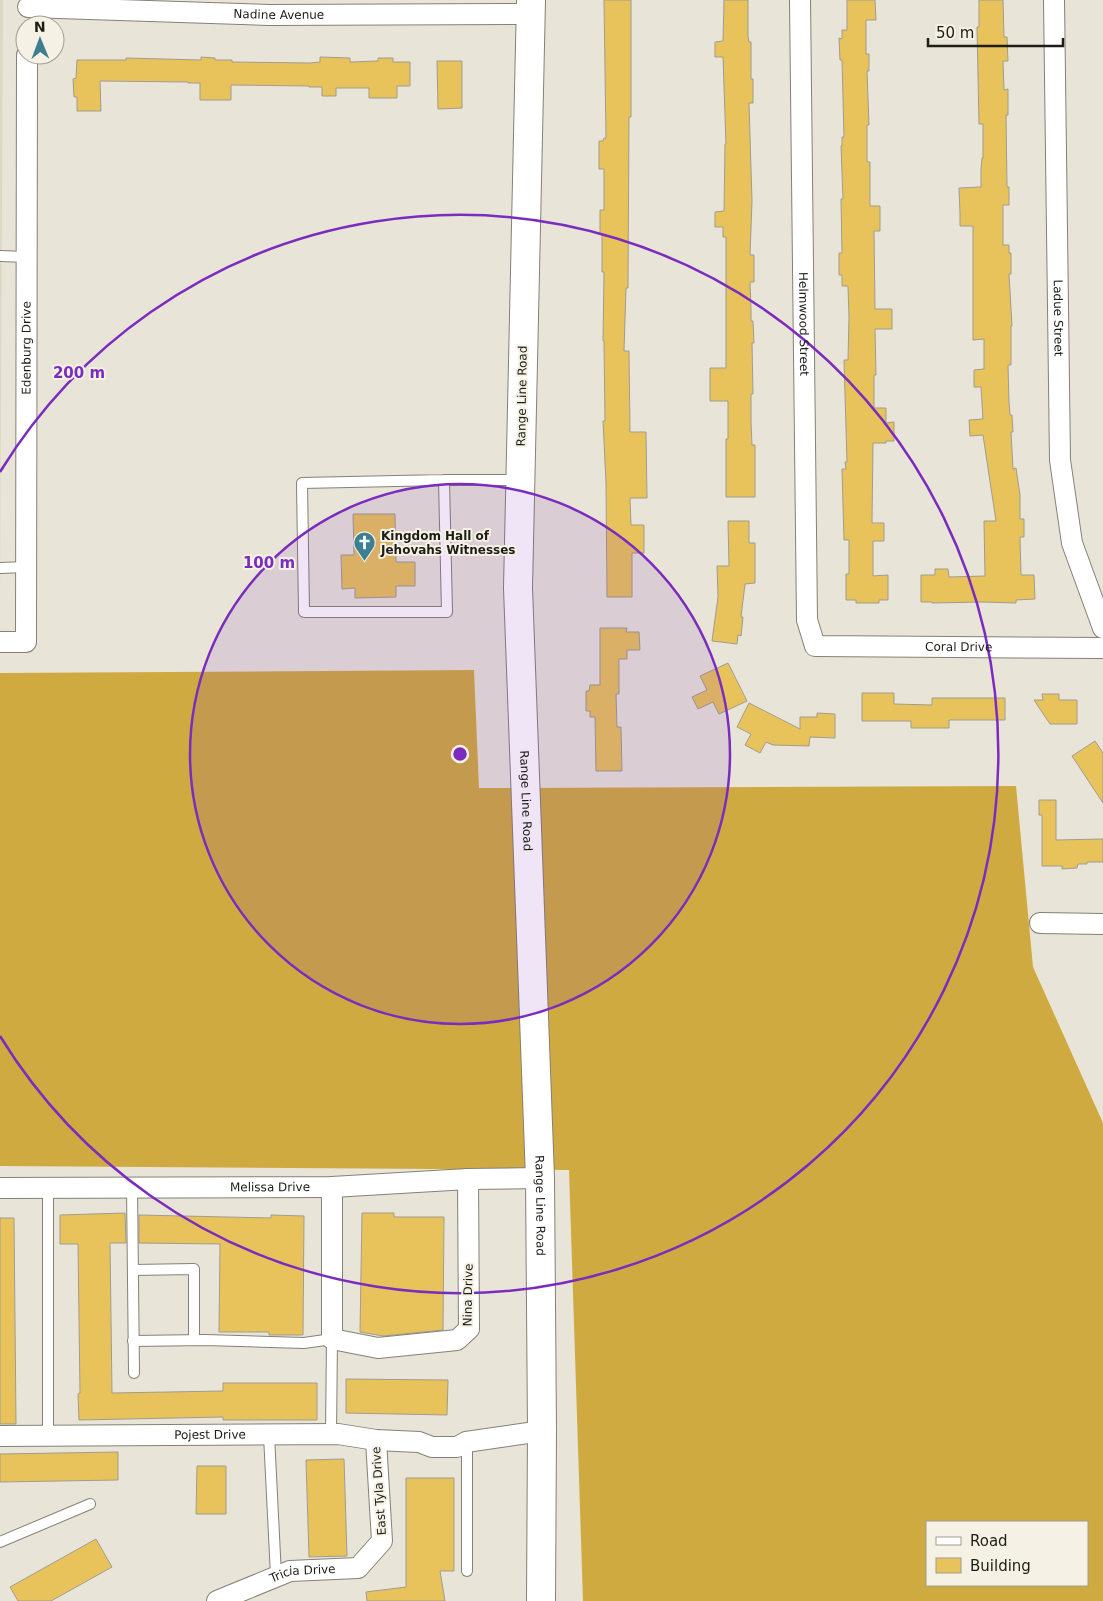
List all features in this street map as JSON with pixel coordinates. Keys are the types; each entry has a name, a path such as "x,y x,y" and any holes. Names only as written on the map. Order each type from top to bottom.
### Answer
{"main road":[{"name":"Range Line Road","path":"531,7 518,588 540,1178 541,1601"}],"street":[{"name":"Helmwood Street","path":"800,0 807,620 815,646"},
{"name":"Ladue Street","path":"1054,0 1060,460 1072,542 1103,628"},
{"name":"Nadine Avenue","path":"28,11 531,7"},
{"name":"Edenburg Drive","path":"0,642 26,642 27,65"},
{"name":"Coral Drive","path":"815,646 1103,648"},
{"path":"1040,923 1103,924"},
{"name":"Melissa Drive","path":"0,1188 332,1186 468,1179 540,1178"},
{"name":"Nina Drive","path":"332,1339 378,1348 457,1340 470,1329 468,1179"},
{"path":"332,1186 332,1339"},
{"name":"Pojest Drive","path":"0,1436 331,1434 376,1440 419,1442 432,1447 457,1447 467,1442 542,1431"},
{"name":"East Tyla Drive","path":"376,1440 382,1541"},
{"name":"Tricia Drive","path":"217,1601 290,1571 358,1568 382,1541"}],"lane":[{"path":"0,256 27,257"},
{"path":"444,480 447,612 304,612 302,483 444,480 520,480"},
{"path":"0,568 26,567"},
{"path":"132,1187 134,1373"},
{"path":"48,1188 48,1436"},
{"path":"132,1270 194,1269 194,1340"},
{"path":"331,1434 332,1339"},
{"name":"Nina Drive","path":"133,1341 194,1340 304,1343 332,1339"},
{"path":"270,1435 276,1576"},
{"path":"467,1442 467,1571"},
{"path":"0,1542 90,1504"}],"shaded area":[{"path":"0,0 3,0 0,603"},
{"path":"474,670 479,788 1016,786 1033,967 1103,1123 1103,1601 583,1601 569,1170 0,1166 0,673"}],"building":[{"path":"604,0 631,0 628,288 626,288 624,351 629,351 630,432 646,432 647,498 630,498 631,525 644,525 644,553 632,553 632,597 607,597 606,483 603,421 605,421 604,272 602,272 602,234 600,234 600,210 604,210 604,169 599,169 599,141 603,141 606,138"},
{"path":"724,0 748,0 748,36 749,42 751,42 753,103 749,103 752,201 750,255 754,255 754,282 750,282 751,321 753,321 754,343 752,343 753,394 751,394 751,422 752,445 755,445 755,497 726,497 728,401 710,401 710,368 726,368 726,237 723,237 723,227 715,227 715,212 724,211 726,144 723,57 715,57 715,42 723,41"},
{"path":"847,0 875,0 876,20 866,20 866,54 869,54 869,71 867,71 869,125 867,125 867,162 870,162 870,206 880,206 880,231 874,231 875,309 892,309 892,329 875,329 876,375 874,375 874,408 886,408 886,423 894,422 894,441 873,443 872,523 884,523 884,541 873,541 873,576 888,575 888,600 879,600 879,603 856,603 856,600 846,600 846,574 849,574 849,540 844,540 842,469 846,469 845,462 847,462 844,360 848,360 849,317 848,286 842,286 842,275 839,275 839,253 842,253 841,199 843,199 841,146 842,137 844,137 842,60 840,60 839,38 842,39 842,30 847,30"},
{"path":"979,0 1003,0 1004,37 1007,37 1008,61 1003,61 1004,90 1008,89 1008,115 1006,115 1009,205 1003,205 1003,245 1009,245 1009,253 1011,253 1011,274 1009,274 1012,326 1011,365 1008,365 1009,402 1010,415 1012,415 1013,469 1016,468 1020,495 1020,519 1024,519 1024,537 1020,537 1021,575 1034,575 1035,599 1016,600 1016,603 932,603 921,602 921,575 935,575 935,569 948,569 949,577 985,576 984,521 996,521 983,435 970,436 969,420 983,419 981,387 974,387 974,370 984,369 984,339 973,340 973,226 960,226 959,188 981,187 983,124 979,124 977,27 979,27"},
{"path":"201,57 215,58 215,60 232,60 232,62 310,63 320,62 320,57 350,58 350,62 378,61 378,58 393,58 393,62 410,62 410,86 397,86 397,98 369,98 369,88 336,88 336,96 322,96 322,87 231,85 231,100 200,100 200,83 100,81 101,111 77,111 77,97 74,97 73,79 76,78 77,60 126,60 126,58 201,60"},
{"path":"437,61 462,61 462,108 438,109"},
{"path":"353,514 395,514 396,562 415,562 415,586 396,586 396,597 355,598 355,588 342,589 341,555 354,555"},
{"path":"728,521 749,521 749,543 755,543 755,583 745,584 741,636 738,635 737,644 712,641 718,597 717,566 729,566"},
{"path":"600,628 627,628 626,632 639,632 640,650 627,650 627,659 619,659 619,694 616,694 617,727 621,727 622,771 596,771 595,717 590,717 590,711 586,711 586,691 589,691 590,685 600,685"},
{"path":"728,663 747,701 719,714 713,702 698,709 692,697 707,690 700,676"},
{"path":"862,693 894,693 894,704 932,705 932,698 1005,698 1005,720 949,720 949,728 911,728 911,721 862,721"},
{"path":"1042,694 1059,694 1059,700 1077,700 1077,724 1050,724 1034,700 1043,700"},
{"path":"749,703 800,729 800,717 817,717 817,713 835,714 835,738 810,737 809,746 773,745 766,742 760,753 745,745 751,734 737,727"},
{"path":"1095,741 1103,753 1103,803 1072,756"},
{"path":"1039,800 1056,800 1056,840 1103,839 1103,862 1087,862 1087,864 1078,864 1077,868 1062,869 1062,866 1042,866 1042,815 1039,815"},
{"path":"125,1213 126,1243 110,1243 112,1393 223,1391 223,1383 317,1383 317,1420 223,1420 223,1417 79,1420 78,1244 60,1244 60,1215"},
{"path":"362,1213 394,1213 394,1217 444,1217 443,1330 383,1336 360,1332"},
{"path":"139,1215 271,1218 271,1215 304,1216 303,1335 269,1335 269,1332 219,1332 220,1244 139,1243"},
{"path":"0,1218 14,1218 16,1424 0,1424"},
{"path":"346,1379 448,1380 447,1415 346,1413"},
{"path":"118,1452 118,1480 0,1482 0,1454"},
{"path":"344,1459 347,1556 309,1557 306,1460"},
{"path":"197,1466 226,1466 226,1514 196,1514"},
{"path":"406,1478 454,1478 454,1571 440,1571 445,1601 367,1601 366,1592 406,1587"},
{"path":"96,1539 112,1567 51,1601 18,1601 10,1587"}],"place":[{"name":"Kingdom Hall of Jehovahs Witnesses","path":"365,562"}]}
